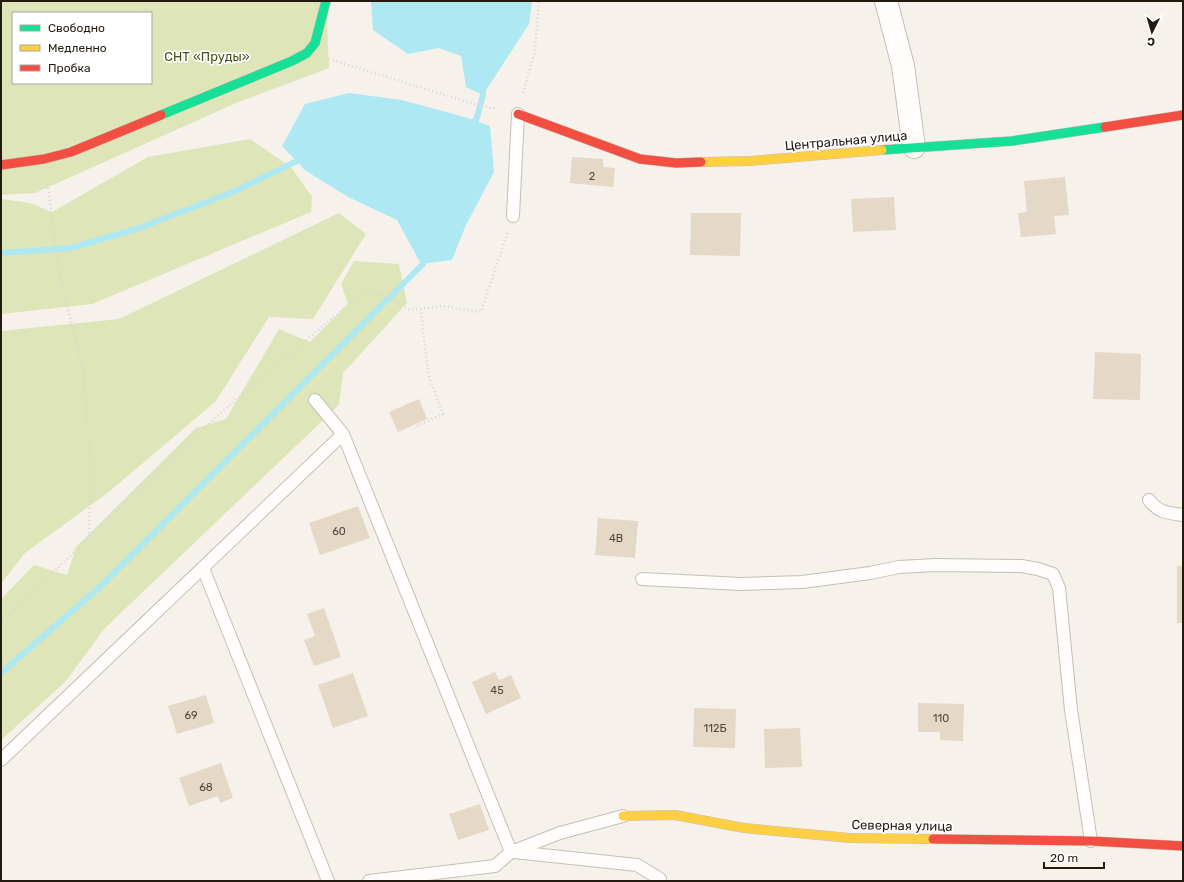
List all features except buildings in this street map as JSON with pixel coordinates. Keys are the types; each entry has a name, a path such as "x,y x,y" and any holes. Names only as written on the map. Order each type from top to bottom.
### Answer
{"street":[{"path":"1,165 44,159 71,152 292,61 307,53 315,43 326,1"},
{"path":"886,1 903,66 914,148"},
{"name":"Центральная улица","path":"518,114 640,159 676,163 750,161 1012,141 1183,115"},
{"name":"Северная улица","path":"623,816 675,815 744,828 850,838 1091,841 1183,846"}],"lane":[{"path":"513,216 518,114"},
{"path":"315,400 343,434 511,852"},
{"path":"1,760 343,434"},
{"path":"1149,500 1155,508 1166,513 1183,515"},
{"path":"642,579 741,584 802,582 870,573 899,567 935,565 1021,566 1038,569 1053,574 1059,588 1071,710 1091,841"},
{"path":"203,568 328,881"},
{"path":"370,881 467,875 496,866 511,852 560,833 623,816"},
{"path":"511,852 637,865 660,879 660,881"}],"path":[{"path":"518,114 535,51 539,1"},
{"path":"307,53 490,108"},
{"path":"44,159 60,278 83,368 91,469 89,538"},
{"path":"1,622 161,468 223,411 363,292 380,294 410,310 442,306 480,312 513,216"},
{"path":"417,426 443,414 429,377 421,309"}],"green space":[{"name":"СНТ «Пруды»","path":"1,1 326,1 329,68 236,103 35,193 1,195"},
{"path":"250,139 291,167 312,197 311,212 92,304 1,314 1,199 30,203 52,212 148,157"},
{"path":"339,213 366,234 313,319 269,317 216,401 110,491 25,553 1,584 1,331 119,319"},
{"path":"354,261 399,264 407,303 343,373 339,405 105,628 65,682 1,740 1,599 34,565 67,575 76,547 196,428 226,419 279,329 310,342 348,304 341,284"}],"water":[{"path":"371,1 532,1 532,3 529,24 483,95 466,87 461,56 439,48 408,54 373,30"},
{"path":"349,93 402,100 468,118 490,126 494,172 466,225 452,260 421,264 397,220 348,197 306,171 282,146 305,104"}],"waterway":[{"path":"469,123 476,121 483,95 483,87"},
{"path":"1,253 71,248 139,228 233,192 297,161 304,160"},
{"path":"1,673 102,585 423,264 426,257"}],"traffic: fast":[{"path":"161,115 292,61 307,53 315,43 326,1"},
{"path":"882,150 1012,141 1105,127"}],"traffic: slow":[{"path":"701,162 750,161 882,150"},
{"path":"623,816 675,815 744,828 850,838 933,839"}],"traffic: jam":[{"path":"518,114 640,159 676,163 701,162"},
{"path":"1,165 44,159 71,152 161,115"},
{"path":"1105,127 1183,115"},
{"path":"933,839 1091,841 1183,846"}]}
